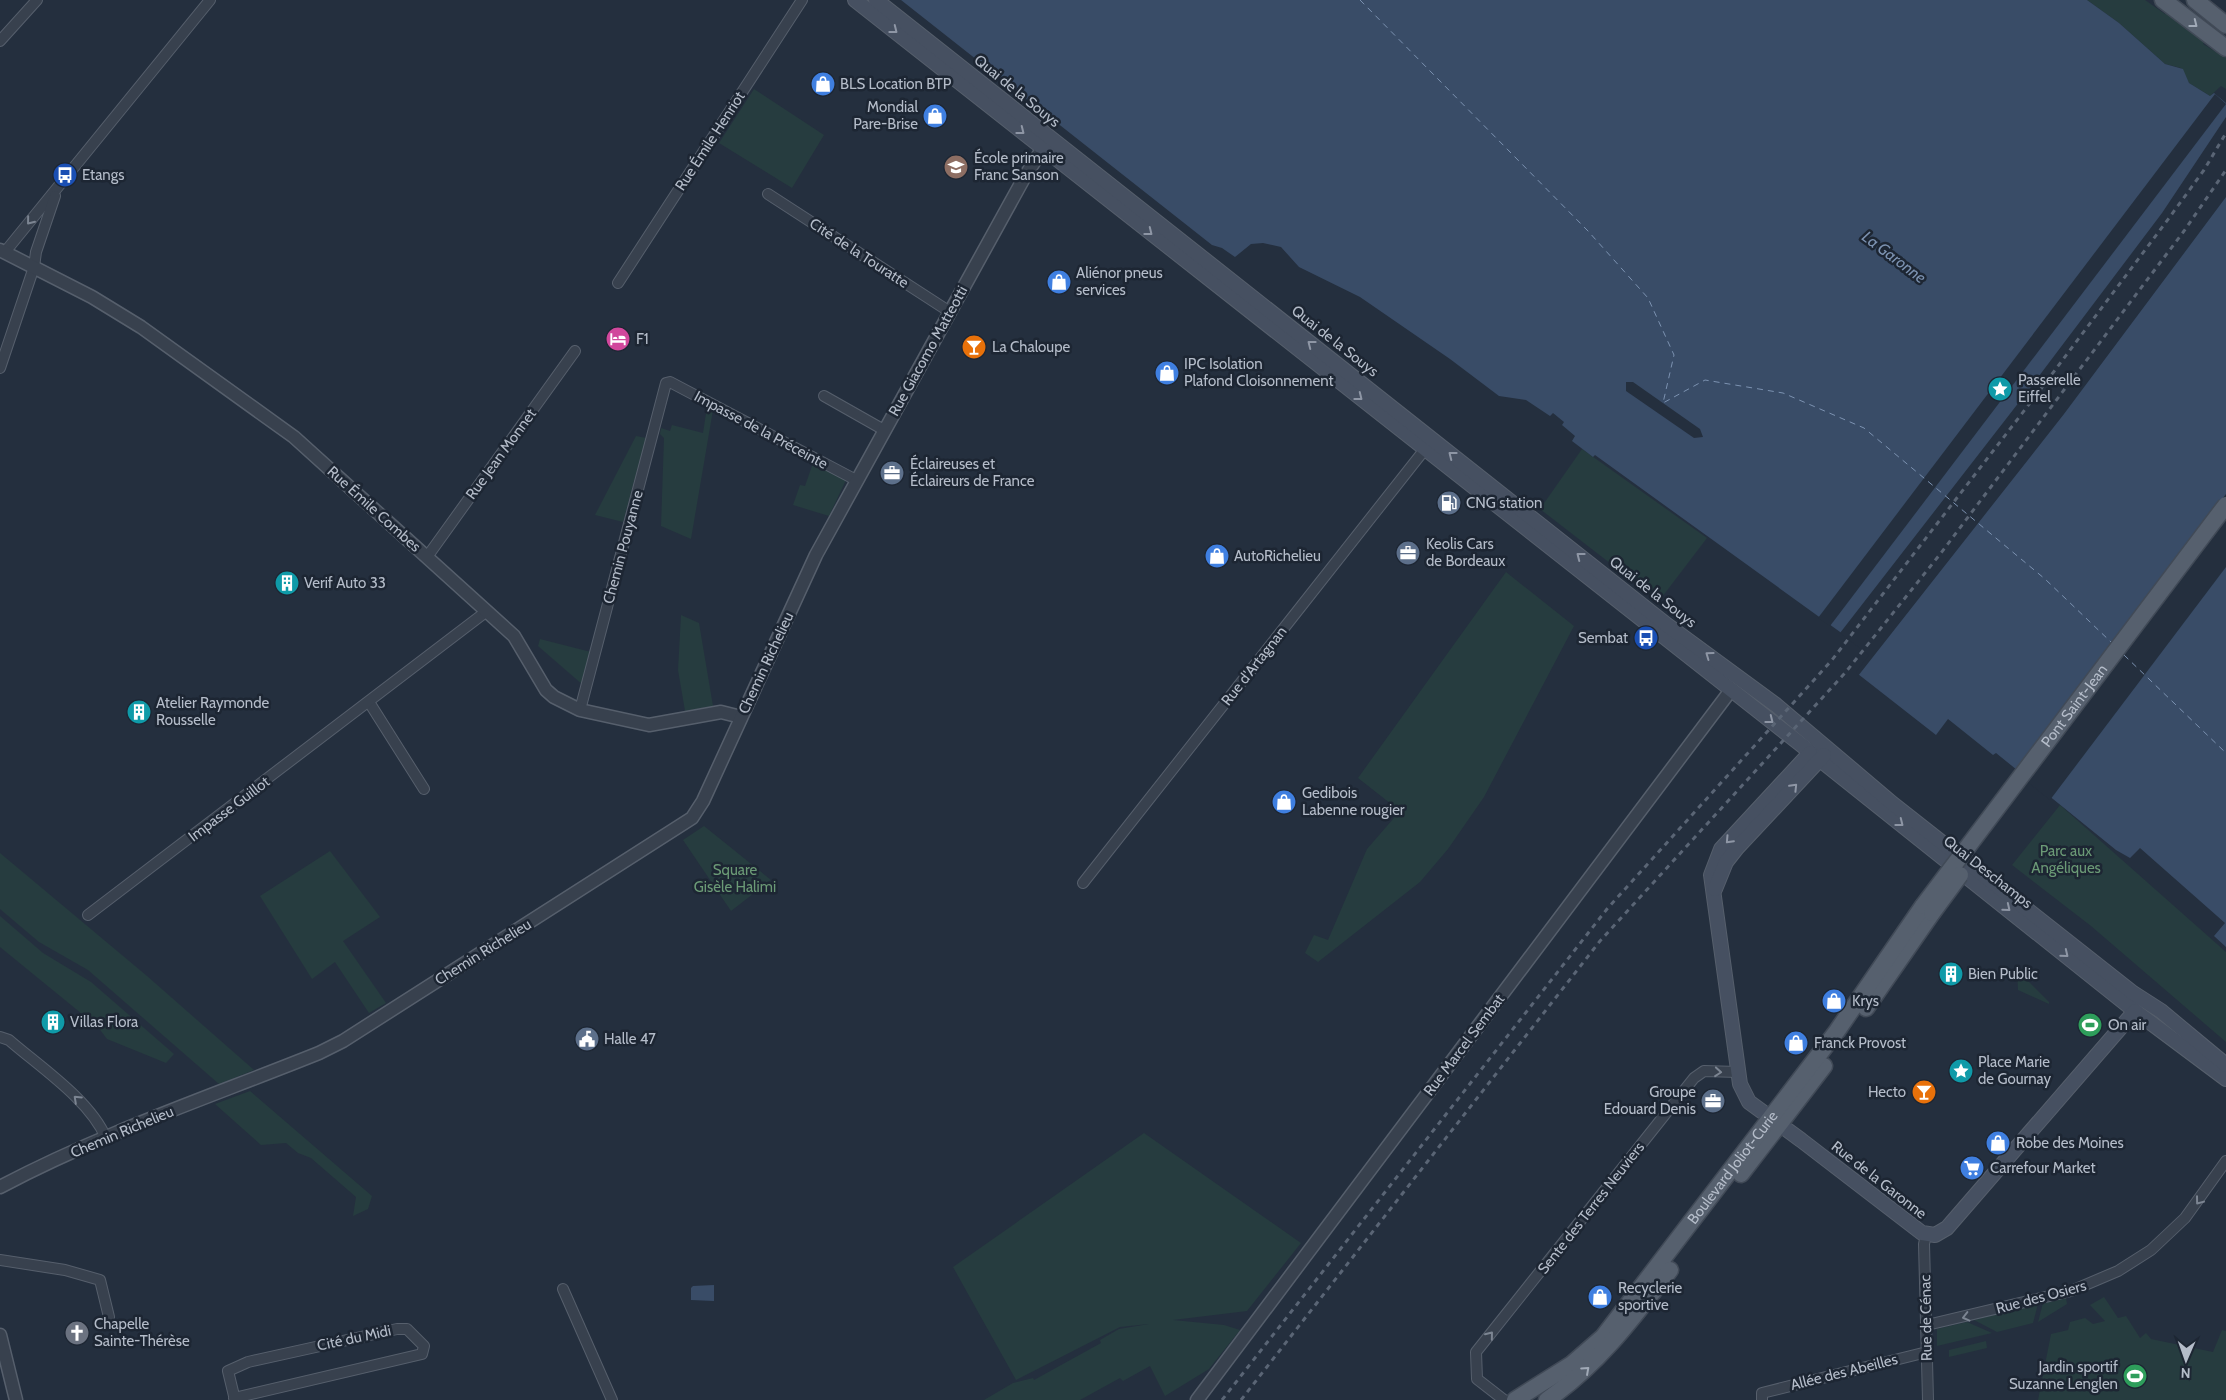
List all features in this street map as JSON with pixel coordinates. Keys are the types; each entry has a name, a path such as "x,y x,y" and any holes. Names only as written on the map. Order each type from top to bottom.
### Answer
{"main road":[{"name":"Quai de la Souys","path":"856,0 1046,143 1430,444 1776,705"},
{"name":"Quai de la Souys","path":"876,0 1046,143"},
{"path":"2163,0 2226,48"},
{"path":"2195,0 2226,25"},
{"name":"Quai de la Souys","path":"1430,444 1731,690"},
{"name":"Pont Saint-Jean","path":"1927,910 2226,505"},
{"name":"Pont Saint-Jean","path":"1927,910 2226,522"},
{"name":"Quai Deschamps","path":"1731,690 1893,804 2133,992 2161,1011 2226,1065"},
{"name":"Quai Deschamps","path":"1776,705 1819,753 2135,1011 2226,1079"},
{"name":"Rue de la Garonne","path":"1819,753 1721,849 1712,866 1711,875 1738,1072 1746,1100 1926,1235 1938,1234 1947,1228 2135,1011"},
{"name":"Boulevard Joliot-Curie","path":"1515,1400 1572,1364 1603,1337 1883,985 1927,910"},
{"path":"2133,992 2135,1011 2144,1010 2152,1014 2210,1052"},
{"name":"Boulevard Joliot-Curie","path":"1547,1400 1585,1372 1616,1340 1775,1121"}],"street":[{"path":"0,40 37,0"},
{"path":"3,251 57,191 210,0"},
{"name":"Rue Émile Henriot","path":"618,283 802,0"},
{"name":"Rue Giacomo Matteotti","path":"816,555 856,480 1046,143"},
{"path":"0,368 57,191"},
{"name":"Cité de la Touratte","path":"768,194 950,312"},
{"name":"Rue Émile Combes","path":"3,251 92,297 141,327 294,438 514,636 546,690 565,704 580,710 649,725 721,712 741,717"},
{"name":"Rue Jean Monnet","path":"427,557 575,351"},
{"name":"Impasse de la Préceinte","path":"666,383 670,382 856,480"},
{"name":"Chemin Pouyanne","path":"580,710 666,383"},
{"path":"824,396 884,430"},
{"name":"Rue d'Artagnan","path":"1083,883 1430,444"},
{"name":"Chemin Richelieu","path":"0,1187 33,1170 106,1138 319,1053 343,1041 682,826 699,809 816,555"},
{"name":"Impasse Guillot","path":"88,915 487,611"},
{"path":"1732,672 1731,690 1776,705"},
{"name":"Rue Marcel Sembat","path":"1197,1400 1731,690"},
{"path":"369,702 424,789"},
{"path":"0,1037 9,1040 79,1101 94,1117 106,1138"},
{"name":"Sente des Terres Neuviers","path":"1504,1400 1477,1379 1476,1352 1694,1078 1704,1071 1738,1072"},
{"name":"Rue des Osiers","path":"1927,1325 2071,1291 2118,1271 2151,1250 2185,1218 2226,1161"},
{"name":"Rue de Cénac","path":"1926,1235 1924,1244 1928,1400"},
{"path":"0,1260 65,1270 100,1280 109,1317"},
{"path":"563,1289 612,1400"},
{"name":"Cité du Midi","path":"397,1328 407,1329 424,1346 422,1354 235,1399 228,1371 233,1367 248,1362 397,1328"},
{"path":"0,1335 16,1400"},
{"name":"Allée des Abeilles","path":"1762,1396 1927,1352"}],"green space":[{"path":"2087,0 2145,0 2165,14 2168,11 2206,39 2203,44 2226,58 2226,89 2221,86 2210,96 2189,83 2181,68 2165,64 2119,23"},
{"path":"754,89 824,135 792,188 719,143"},
{"path":"707,407 713,410 691,539 661,526 664,438 660,434 661,428 670,431 672,425 703,433"},
{"path":"636,436 646,438 623,522 595,515"},
{"path":"1582,449 1707,538 1659,601 1540,509"},
{"path":"813,463 846,480 829,516 793,505 800,485 805,486"},
{"path":"1506,572 1574,626 1484,797 1448,849 1420,882 1318,962 1305,953 1314,935 1328,940 1367,849 1400,811 1358,778"},
{"path":"681,615 699,623 713,706 685,711 678,670"},
{"path":"540,639 591,652 583,685 538,646"},
{"name":"Parc aux Angéliques","path":"2060,805 2226,952 2226,1042 2091,926 2012,865"},
{"name":"Square Gisèle Halimi","path":"704,826 771,880 731,911 683,840"},
{"path":"330,851 380,917 343,941 386,1003 369,1013 335,962 312,979 260,896"},
{"path":"0,853 147,976 254,1070 219,1084 88,970 39,942 0,909"},
{"path":"0,916 43,953 91,982 174,1054 166,1063 107,1039 98,1027 0,947"},
{"path":"2017,970 2049,1002 2049,1004 2018,990"},
{"path":"250,1091 372,1196 368,1209 353,1216 356,1197 311,1158 298,1153 286,1143 261,1145 215,1104"},
{"path":"1144,1133 1301,1243 1247,1311 1173,1320 1224,1325 1240,1330 1209,1369 1165,1396 1150,1366 1123,1381 1120,1378 1080,1400 984,1400 1013,1383 1033,1378 1034,1380 1101,1343 1100,1340 1119,1329 1149,1324 1120,1327 1016,1380 953,1267"},
{"name":"Jardin sportif Suzanne Lenglen","path":"2104,1297 2118,1318 2126,1316 2140,1338 2146,1333 2151,1339 2213,1352 2222,1330 2226,1331 2226,1400 2038,1400 2051,1334 2068,1330 2070,1322 2085,1318 2093,1324 2105,1321 2090,1305"},
{"path":"2066,1298 2067,1304 2038,1322 2043,1303"},
{"path":"2038,1304 2033,1323 1997,1332 1974,1320"},
{"path":"1967,1322 1992,1333 1937,1346 1937,1329"},
{"path":"1986,1341 1987,1348 1949,1357 1949,1350"}],"water":[{"name":"La Garonne","path":"901,0 2087,0 2119,23 2165,64 2183,69 2189,83 2210,96 2214,93 2226,103 2226,947 2214,936 2225,923 2140,848 2130,858 2116,850 1996,753 1993,755 1948,719 1936,735 1858,674 1872,655 1595,455 1593,457 1572,441 1575,436 1562,425 1564,422 1553,413 1550,416 1526,400 1499,396 1450,359 1360,297 1299,267 1281,247 1263,243 1251,244 1235,257 1222,248 1212,245"},
{"path":"714,1285 714,1301 691,1300 691,1288 693,1286"}],"pier":[{"name":"Passerelle Eiffel","path":"2215,94 2226,104 1830,626 1818,618"},
{"path":"2226,117 2226,197 2064,414 1858,676 1856,672 1869,655 1840,633 2030,388 2162,213"},
{"path":"1626,382 1633,382 1700,429 1703,437 1694,438 1626,391"},
{"path":"2226,494 2226,567 2050,800 2015,772"}],"ferry route":[{"path":"1360,0 1588,231 1648,298 1674,355 1663,403 1705,380 1783,393 1864,428 2045,579 2112,643"},
{"path":"2124,655 2226,753"}],"railway":[{"path":"1222,1400 1607,909 1832,660 2037,394 2169,218 2204,170 2226,133"},
{"path":"1241,1400 1600,941 1845,673 1941,553 2184,231 2226,170"}],"place":[{"name":"BLS Location BTP","path":"823,84"},
{"name":"Mondial Pare-Brise","path":"935,116"},
{"name":"École primaire Franc Sanson","path":"956,167"},
{"name":"Etangs","path":"65,175"},
{"name":"Aliénor pneus services","path":"1059,282"},
{"name":"F1","path":"618,339"},
{"name":"La Chaloupe","path":"974,347"},
{"name":"IPC Isolation Plafond Cloisonnement","path":"1167,373"},
{"name":"Passerelle Eiffel","path":"2000,389"},
{"name":"Éclaireuses et Éclaireurs de France","path":"892,473"},
{"name":"CNG station","path":"1449,503"},
{"name":"Keolis Cars de Bordeaux","path":"1408,553"},
{"name":"AutoRichelieu","path":"1217,556"},
{"name":"Verif Auto 33","path":"287,583"},
{"name":"Sembat","path":"1646,638"},
{"name":"Atelier Raymonde Rousselle","path":"139,712"},
{"name":"Gedibois Labenne rougier","path":"1284,802"},
{"name":"Bien Public","path":"1951,974"},
{"name":"Krys","path":"1834,1001"},
{"name":"Villas Flora","path":"53,1022"},
{"name":"On air","path":"2090,1025"},
{"name":"Halle 47","path":"587,1039"},
{"name":"Franck Provost","path":"1796,1043"},
{"name":"Place Marie de Gournay","path":"1961,1071"},
{"name":"Hecto","path":"1924,1092"},
{"name":"Groupe Edouard Denis","path":"1713,1101"},
{"name":"Robe des Moines","path":"1998,1143"},
{"name":"Carrefour Market","path":"1972,1168"},
{"name":"Recyclerie sportive","path":"1600,1297"},
{"name":"Chapelle Sainte-Thérèse","path":"77,1333"},
{"name":"Jardin sportif Suzanne Lenglen","path":"2135,1376"}]}
